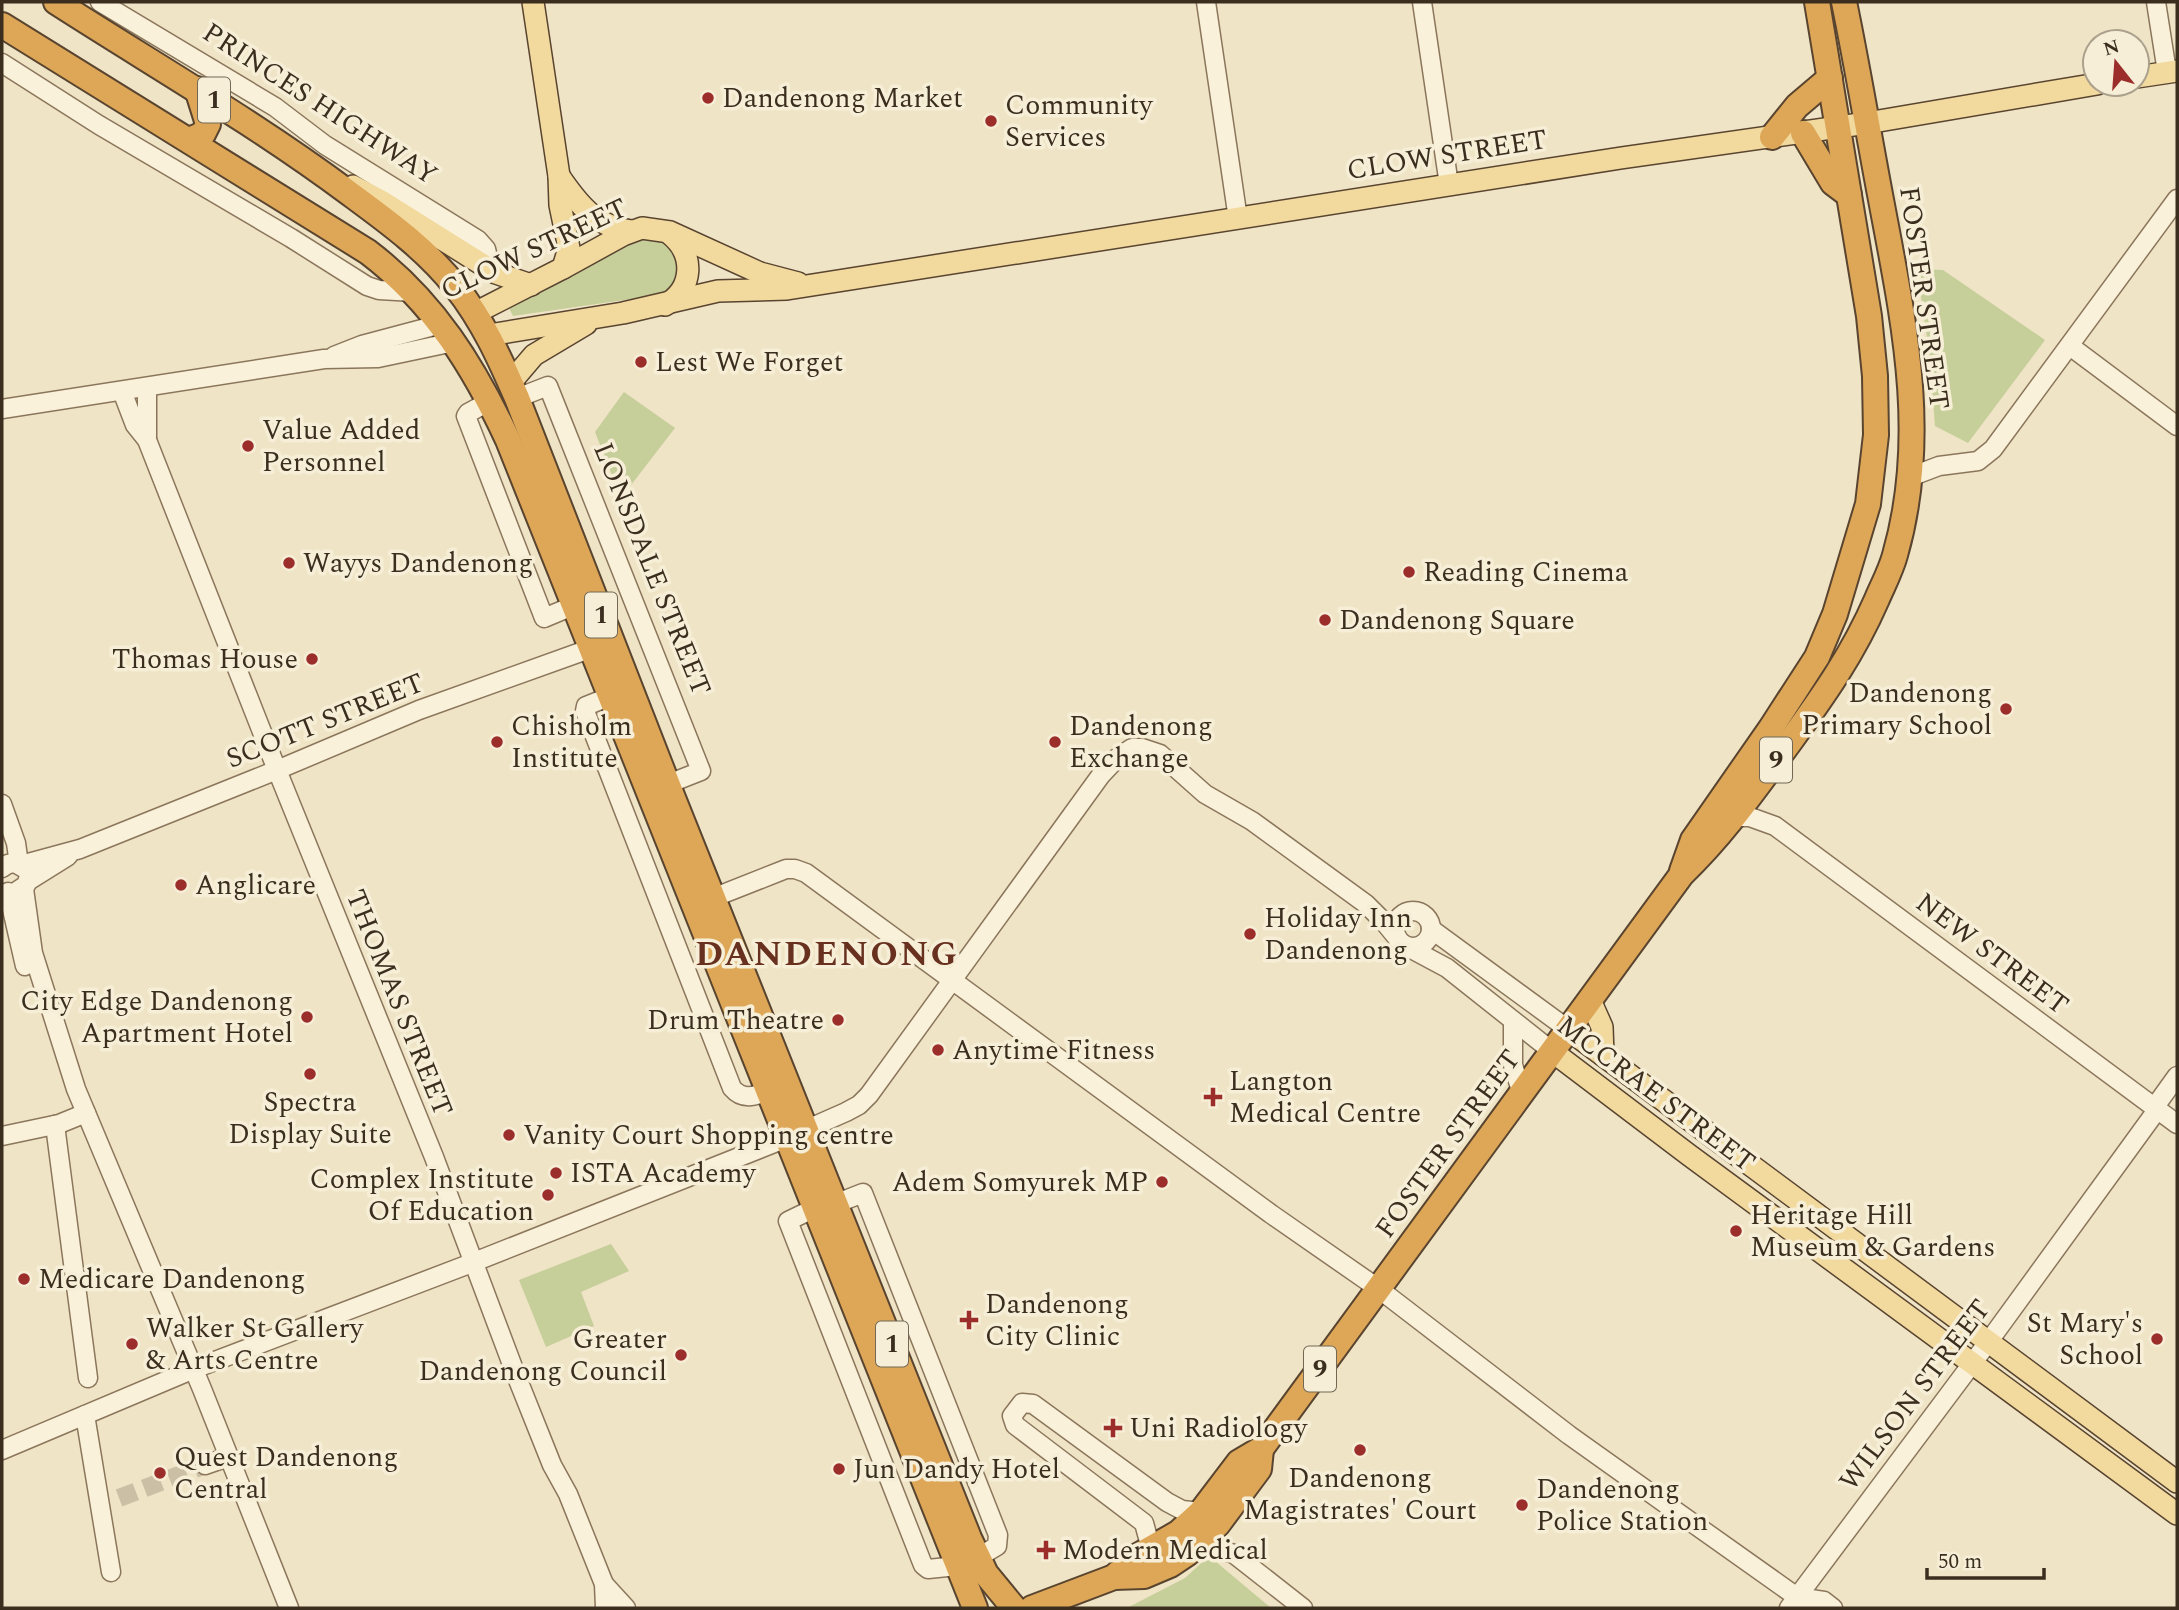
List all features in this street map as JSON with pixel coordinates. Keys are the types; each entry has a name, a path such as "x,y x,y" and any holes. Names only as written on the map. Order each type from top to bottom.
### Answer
{"highway":[{"name":"PRINCES HIGHWAY","path":"55,2 197,89 316,168 406,236 433,260 475,313"},
{"name":"9","path":"1817,2 1837,128"},
{"name":"9","path":"1844,2 1867,124"},
{"name":"1","path":"2,25 376,258 414,292 448,333 487,395 508,440 611,696 704,902 967,1562 975,1608"},
{"path":"1772,137 1797,106 1830,78"},
{"path":"189,141 203,134 208,124 197,89"},
{"name":"FOSTER STREET","path":"1096,1591 1136,1557 1210,1518 1259,1469 1261,1449 1682,874 1711,847 1734,817 1838,675 1859,639 1896,551 1910,477 1913,428 1901,305 1867,124"},
{"name":"FOSTER STREET","path":"1682,874 1693,840 1814,660 1842,594 1868,504 1876,435 1875,376 1869,316 1837,128"},
{"path":"1803,133 1833,183 1850,196"},
{"name":"1","path":"475,313 489,335 514,390 668,784 704,902 769,1091 796,1134"},
{"name":"CLOW STREET","path":"448,333 475,313"},
{"name":"CLOW STREET","path":"448,333 489,335"},
{"path":"1849,570 1879,595"},
{"path":"1842,594 1879,595"},
{"name":"FOSTER STREET","path":"1032,1608 1096,1591 1170,1565 1199,1544 1210,1518"},
{"name":"1","path":"967,1562 986,1574 1014,1608"}],"main road":[{"path":"533,2 559,176 560,205 569,248 563,268"},
{"path":"2151,75 2172,72"},
{"name":"CLOW STREET","path":"489,335 597,318 718,291 771,291 1449,185 1867,124 2081,87"},
{"path":"316,168 381,201 491,270 509,279 531,285"},
{"path":"559,176 589,215 615,228 631,231"},
{"name":"CLOW STREET","path":"475,313 631,231 646,228 662,229 760,272 807,285"},
{"path":"662,229 680,244 689,266 679,293 664,305"},
{"path":"514,390 534,355 597,318"},
{"path":"1590,1000 1602,1027 1603,1055"},
{"name":"MCCRAE STREET","path":"1569,1030 2177,1482"},
{"name":"MCCRAE STREET","path":"1553,1052 2177,1514"}],"street":[{"name":"PRINCES HIGHWAY","path":"100,2 275,107 324,145 478,240 486,249 491,270"},
{"path":"1206,2 1238,219"},
{"path":"1422,2 1449,185"},
{"path":"2156,2 2172,72"},
{"path":"2,63 367,286 379,290 414,292"},
{"path":"1910,477 1939,466 1972,463 1989,453 2177,199"},
{"name":"CLOW STREET","path":"2,409 324,359 362,345 448,333"},
{"path":"2070,346 2177,426"},
{"name":"LONSDALE STREET","path":"514,390 548,386 701,771 668,784"},
{"name":"THOMAS STREET","path":"147,440 148,387"},
{"name":"THOMAS STREET","path":"122,391 135,425 147,440 434,1157 472,1263 552,1465 566,1490 604,1584 605,1608"},
{"path":"487,395 483,403 466,416 544,618 575,605"},
{"name":"SCOTT STREET","path":"12,881 80,849 419,710 592,648"},
{"path":"611,696 586,706 585,711 732,1088 737,1094 751,1097 769,1091"},
{"name":"MCCRAE STREET","path":"951,981 1107,768 1132,748 1143,748 1165,757 1205,794 1252,821 1366,904 1401,942 1447,968 1553,1052"},
{"name":"NEW STREET","path":"1754,789 1760,805 1775,826"},
{"path":"2,804 16,843 12,881 21,952 57,1059 76,1088"},
{"name":"NEW STREET","path":"1734,817 1750,817 1775,826 2177,1124"},
{"path":"704,902 786,869 800,870 1271,1214 1379,1289 1796,1604 1824,1601 1833,1608"},
{"path":"12,881 76,1088 194,1369 289,1608"},
{"name":"MCCRAE STREET","path":"1366,904 1388,911 1408,911"},
{"path":"1408,911 1423,914 1428,919 1430,936 1422,945 1411,947 1401,942 1395,928 1397,921 1408,911"},
{"name":"MCCRAE STREET","path":"1431,929 1569,1030"},
{"path":"2,1450 194,1369 472,1263 837,1117 864,1100 951,981"},
{"path":"1513,1021 1513,1065 1522,1094"},
{"name":"WILSON STREET","path":"1796,1604 1989,1341 2177,1076"},
{"path":"2,1136 55,1125 86,1113"},
{"path":"55,1125 88,1378"},
{"path":"825,1206 788,1221 913,1540 923,1565 928,1569 967,1562"},
{"path":"1151,1549 1144,1522 1015,1425 1012,1416 1020,1404 1033,1404 1167,1502 1182,1510 1210,1518 1234,1554 1304,1608"},
{"path":"85,1415 102,1504 111,1572"},
{"path":"205,1465 228,1457"},
{"path":"102,1504 119,1498"},
{"path":"1199,1544 1234,1554"},
{"name":"THOMAS STREET","path":"604,1584 626,1608"}],"green space":[{"path":"637,238 665,240 682,266 671,290 638,298 513,316 509,308 615,246"},
{"path":"1917,269 1943,270 2045,340 1968,443 1935,426 1929,351"},
{"path":"624,392 675,428 621,498 595,432"},
{"path":"611,1244 629,1271 581,1292 594,1326 546,1347 519,1280"},
{"path":"1209,1556 1271,1608 1127,1608 1185,1578"}],"tunnel":[{"path":"119,1498 205,1465"}],"place":[{"name":"Dandenong Market","path":"708,98"},
{"name":"Community Services","path":"991,121"},
{"name":"Lest We Forget","path":"641,362"},
{"name":"Value Added Personnel","path":"248,446"},
{"name":"Wayys Dandenong","path":"289,563"},
{"name":"Reading Cinema","path":"1409,572"},
{"name":"Dandenong Square","path":"1325,620"},
{"name":"Thomas House","path":"312,659"},
{"name":"Dandenong Primary School","path":"2006,709"},
{"name":"Chisholm Institute","path":"497,742"},
{"name":"Dandenong Exchange","path":"1055,742"},
{"name":"Anglicare","path":"181,885"},
{"name":"Holiday Inn Dandenong","path":"1250,934"},
{"name":"City Edge Dandenong Apartment Hotel","path":"307,1017"},
{"name":"Drum Theatre","path":"838,1020"},
{"name":"Anytime Fitness","path":"938,1050"},
{"name":"Spectra Display Suite","path":"310,1074"},
{"name":"Langton Medical Centre","path":"1213,1097"},
{"name":"Vanity Court Shopping centre","path":"509,1135"},
{"name":"ISTA Academy","path":"556,1173"},
{"name":"Adem Somyurek MP","path":"1162,1182"},
{"name":"Complex Institute Of Education","path":"548,1195"},
{"name":"Heritage Hill Museum & Gardens","path":"1736,1231"},
{"name":"Medicare Dandenong","path":"24,1279"},
{"name":"Dandenong City Clinic","path":"969,1320"},
{"name":"St Mary's School","path":"2157,1339"},
{"name":"Walker St Gallery & Arts Centre","path":"132,1344"},
{"name":"Greater Dandenong Council","path":"681,1355"},
{"name":"Uni Radiology","path":"1113,1428"},
{"name":"Dandenong Magistrates' Court","path":"1360,1450"},
{"name":"Jun Dandy Hotel","path":"839,1469"},
{"name":"Quest Dandenong Central","path":"160,1473"},
{"name":"Dandenong Police Station","path":"1522,1505"},
{"name":"Modern Medical","path":"1046,1550"}],"district":[{"name":"DANDENONG","path":"827,954"}]}
